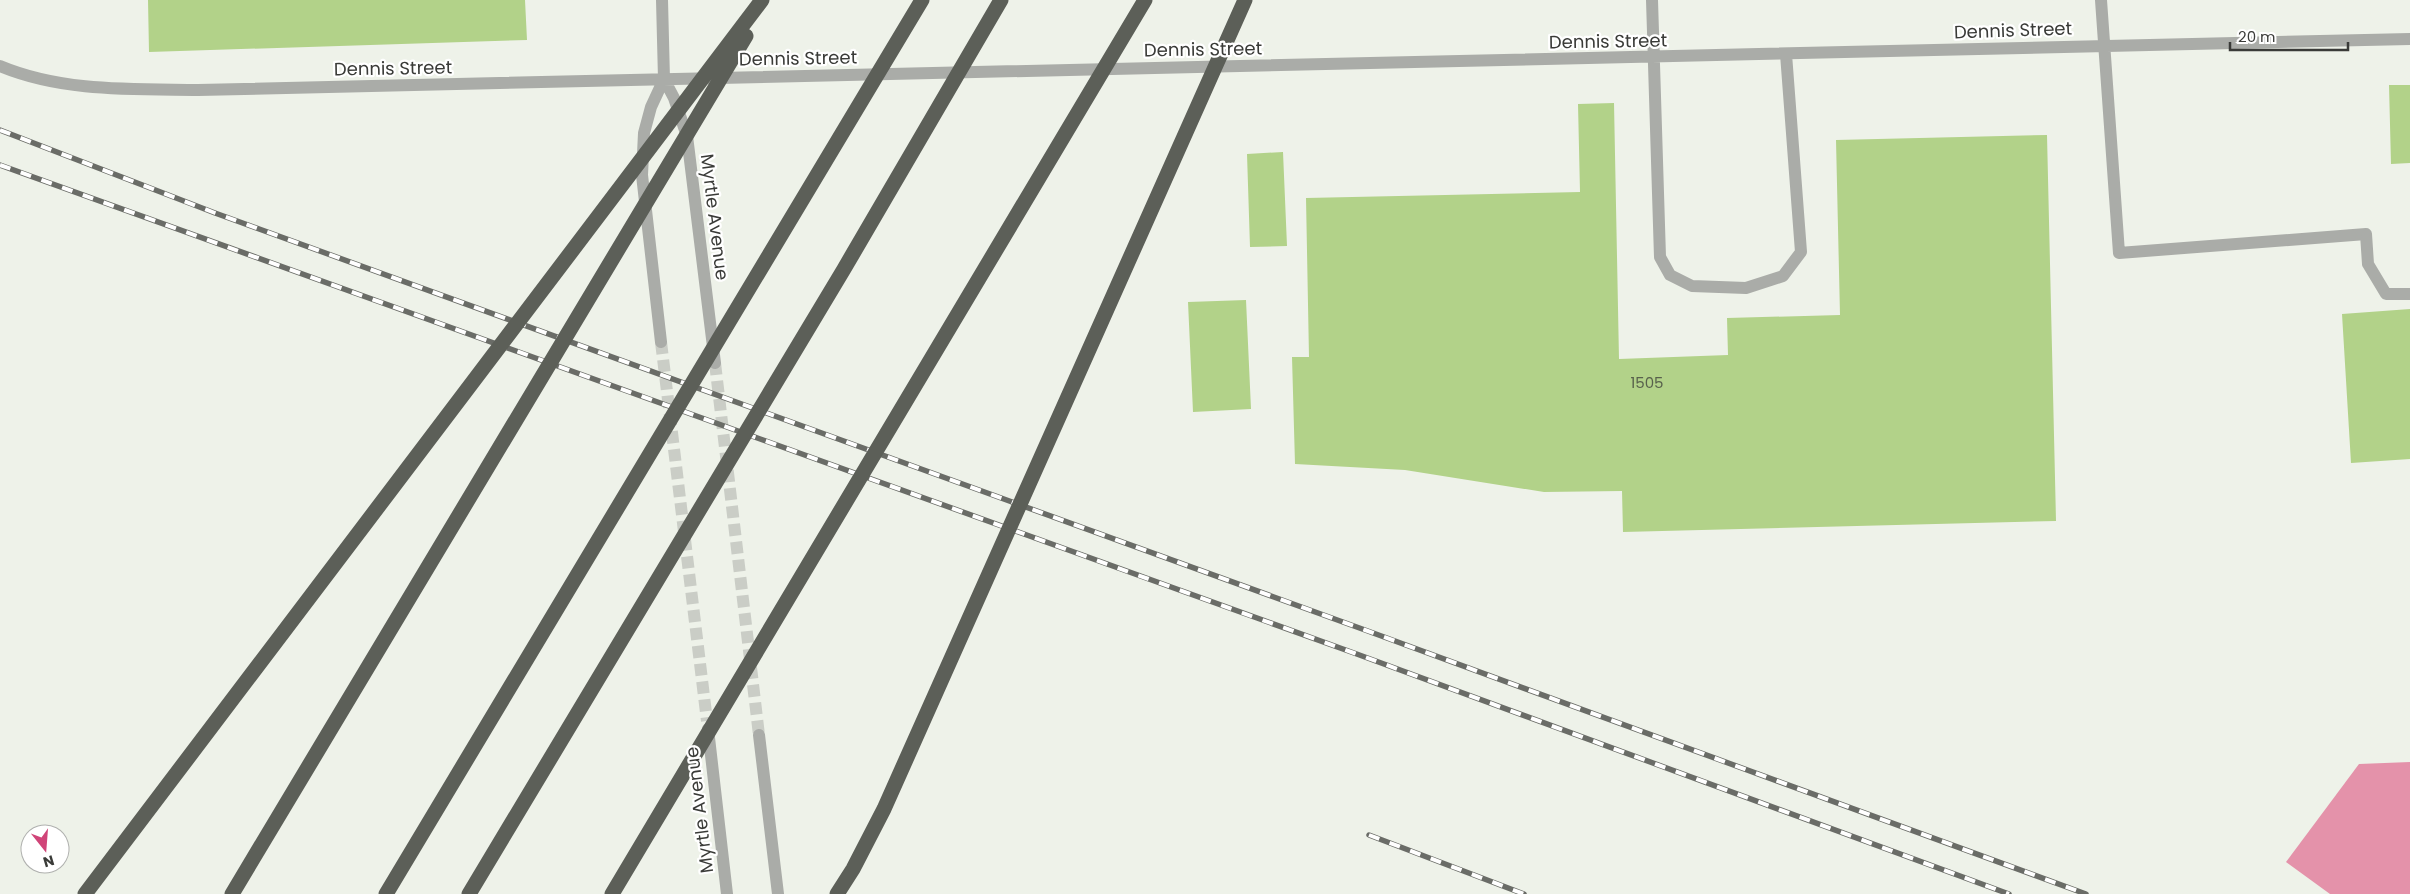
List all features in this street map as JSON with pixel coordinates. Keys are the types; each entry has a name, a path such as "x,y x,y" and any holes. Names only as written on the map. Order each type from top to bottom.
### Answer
{"highway":[{"path":"85,894 762,0"},
{"path":"232,894 767,0"},
{"path":"386,894 922,0"},
{"path":"469,894 844,269 1001,0"},
{"path":"612,894 1146,0"},
{"path":"837,894 853,869 884,809 1245,0"}],"street":[{"name":"Myrtle Avenue","path":"662,0 664,79 674,98 687,136 715,363"},
{"path":"1652,0 1660,257 1670,275 1692,286 1746,288 1783,276 1801,252 1786,54"},
{"path":"2101,0 2119,253 2366,234 2368,264 2386,294 2410,294"},
{"name":"Dennis Street","path":"0,66 20,74 51,82 120,89 198,90 2410,39"},
{"name":"Myrtle Avenue","path":"661,342 642,175 644,132 651,107 664,79"},
{"name":"Myrtle Avenue","path":"707,721 727,894"},
{"path":"759,735 778,894"}],"shaded area":[{"path":"2410,762 2410,894 2330,894 2286,862 2359,764"}],"building":[{"path":"148,0 525,0 527,40 149,52"},
{"path":"2389,85 2410,85 2410,163 2391,164"},
{"path":"1614,103 1619,359 1728,355 1727,318 1840,315 1836,140 2047,135 2056,521 1623,532 1622,491 1544,492 1405,470 1295,464 1292,357 1309,357 1306,198 1580,192 1578,104"},
{"path":"1283,152 1287,246 1250,247 1247,154"},
{"path":"1246,300 1251,409 1193,412 1188,302"},
{"path":"2410,309 2410,459 2351,463 2342,314"}],"tunnel":[{"path":"661,342 707,721"},
{"path":"715,363 759,735"}],"railway":[{"path":"0,130 215,213 2086,894"},
{"path":"0,165 1354,653 2009,894"},
{"path":"1369,835 1524,894"}]}
